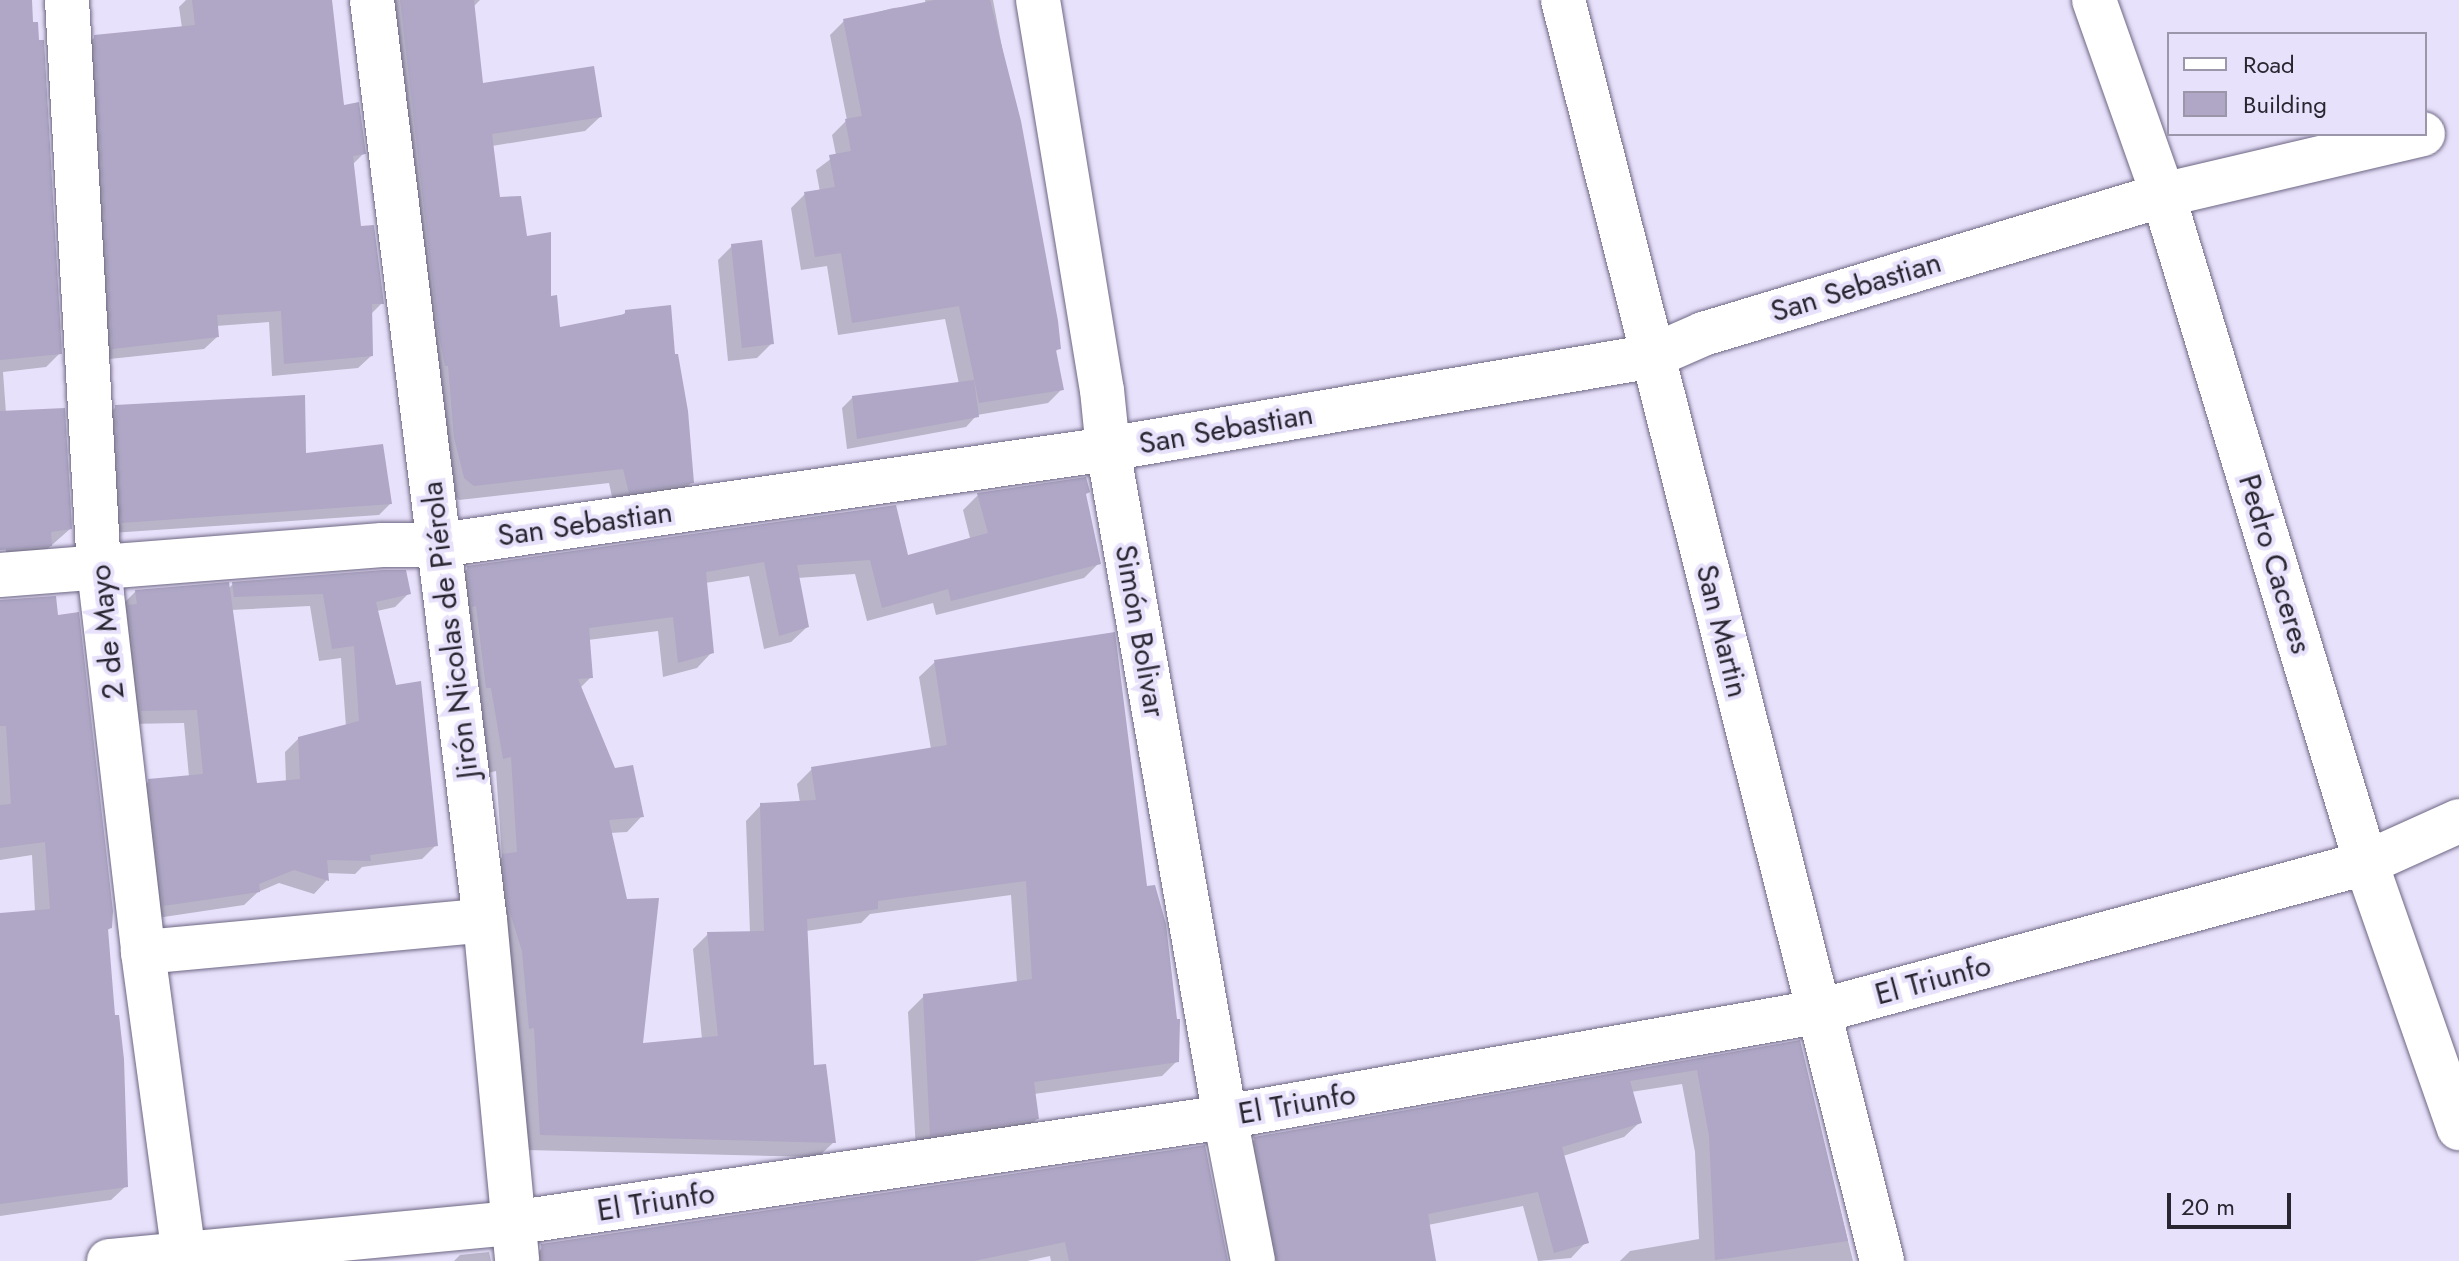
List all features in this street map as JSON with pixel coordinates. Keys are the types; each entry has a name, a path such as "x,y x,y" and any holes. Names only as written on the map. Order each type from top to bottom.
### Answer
{"street":[{"name":"2 de Mayo","path":"67,0 99,569 143,952 184,1257"},
{"name":"Jirón Nicolas de Piérola","path":"372,0 485,920 515,1242"},
{"name":"Simón Bolivar","path":"1038,0 1102,390 1108,449 1253,1261"},
{"name":"San Martin","path":"1563,0 1816,1012 1882,1261"},
{"name":"Pedro Caceres","path":"2094,0 2163,195 2366,863 2459,1128"},
{"name":"San Sebastian","path":"2427,133 2459,126"},
{"name":"San Sebastian","path":"0,575 382,545 440,545 1108,449 1653,356 1703,334 2163,195 2415,136"},
{"name":"El Triunfo","path":"109,1261 515,1242 1816,1012 2366,863 2459,821"},
{"path":"143,952 485,920"}],"building":[{"path":"0,0 32,0 33,22 38,22 39,40 44,40 62,354 0,360"},
{"path":"192,0 332,0 344,105 359,102 366,154 353,156 361,226 374,225 384,304 372,304 373,356 284,364 281,311 217,315 219,337 112,349 94,35 195,25"},
{"path":"400,0 474,0 483,83 594,66 602,117 492,134 500,197 521,196 527,236 551,232 551,296 557,295 560,327 625,314 625,310 671,305 675,354 678,354 688,411 694,483 629,493 623,469 474,486 464,478 454,437 448,366 445,366 438,331"},
{"path":"935,0 990,0 1021,121 1058,321 1061,349 1056,350 1064,390 979,403 959,306 852,323 841,253 815,257 804,192 835,187 829,155 851,151 845,119 862,116 843,19"},
{"path":"762,240 774,344 742,348 731,244"},
{"path":"974,380 979,417 857,439 852,396"},
{"path":"305,395 306,453 383,444 392,504 121,523 115,405"},
{"path":"65,408 72,529 51,532 52,546 0,550 0,411"},
{"path":"1086,477 1090,492 1086,494 1101,564 951,601 948,589 882,608 870,560 797,565 809,627 779,636 764,562 706,572 714,653 678,663 673,617 589,628 593,678 578,679 615,768 633,765 644,817 609,820 627,899 659,898 643,1043 718,1036 707,932 764,931 760,803 816,800 811,767 947,745 934,660 1115,632 1147,886 1155,885 1166,924 1177,1019 1180,1019 1179,1062 1034,1082 1039,1119 930,1136 923,994 1032,979 1026,881 878,901 878,909 807,919 814,1065 826,1064 836,1143 540,1135 534,1028 529,1029 522,951 508,906 502,854 517,852 511,757 503,759 491,688 486,688 476,606 472,607 467,566 896,505 908,555 988,533 977,493"},
{"path":"406,570 411,594 376,602 396,685 421,681 438,846 370,855 371,861 327,860 329,881 294,870 259,884 260,892 163,906 148,779 203,774 197,710 141,711 128,605 137,604 135,590 229,582 257,783 300,779 298,737 359,721 354,646 332,649 323,594 234,597 232,582"},
{"path":"56,596 58,615 79,612 113,911 112,928 108,929 115,1015 119,1015 124,1059 128,1187 0,1204 0,913 50,909 45,842 0,848 0,805 11,804 6,726 0,726 0,600"},
{"path":"1800,1040 1848,1241 1715,1260 1709,1136 1697,1070 1630,1081 1642,1123 1562,1147 1589,1243 1554,1253 1538,1192 1428,1214 1436,1261 1277,1261 1254,1137"},
{"path":"1205,1145 1228,1261 1069,1261 1065,1242 974,1261 542,1261 541,1244"}]}
